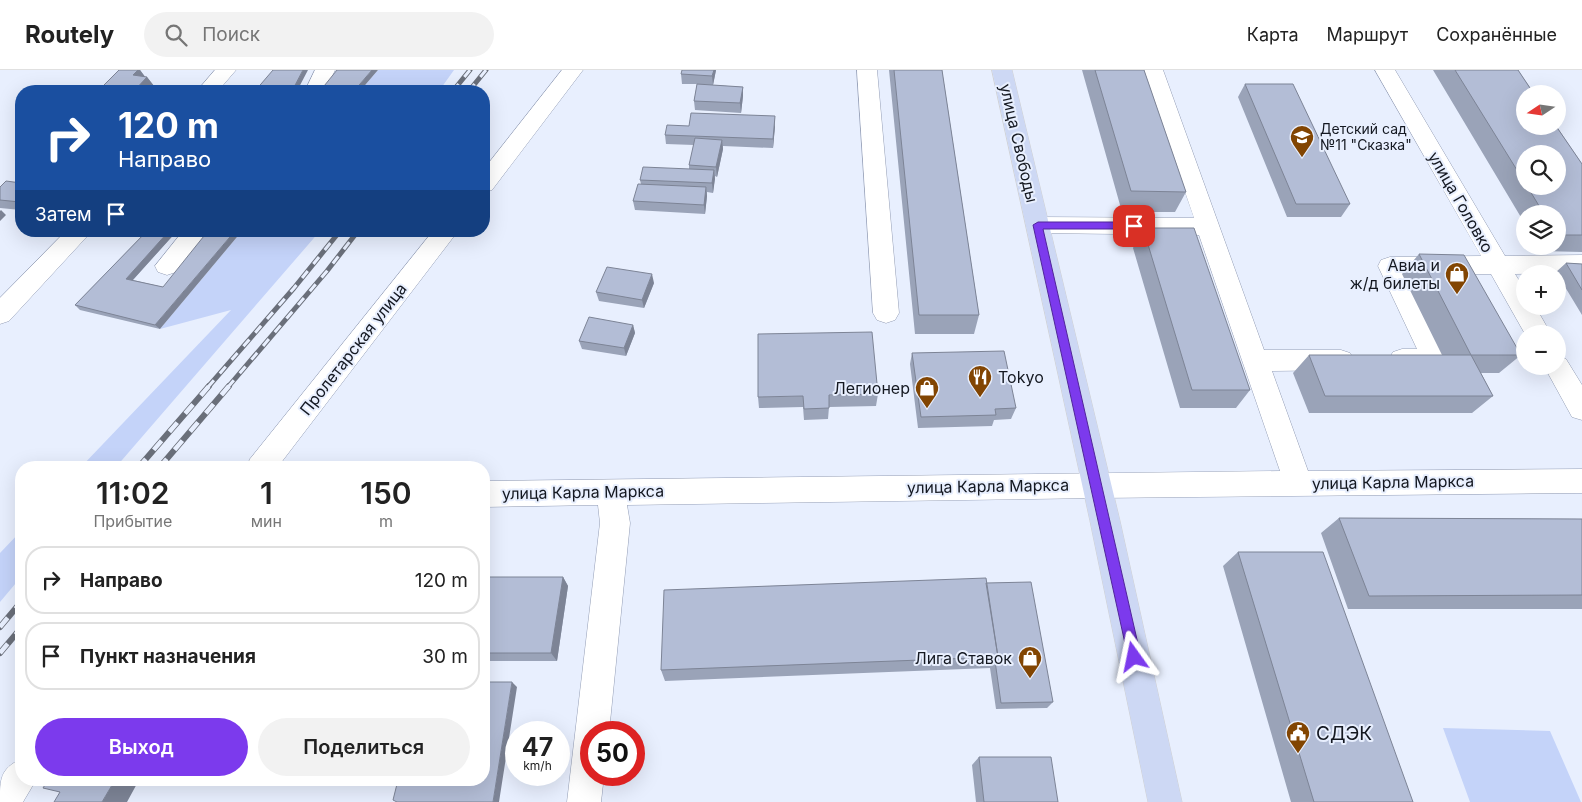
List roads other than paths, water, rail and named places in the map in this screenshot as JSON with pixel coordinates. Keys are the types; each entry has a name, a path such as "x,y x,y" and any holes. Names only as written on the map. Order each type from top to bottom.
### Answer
{"main road":[{"name":"улица Свободы","path":"1002,70 1097,485 1166,802"}],"street":[{"path":"212,85 226,70"},
{"path":"318,85 325,70"},
{"path":"490,176 573,70"},
{"path":"866,70 886,313"},
{"path":"1153,70 1298,483"},
{"name":"улица Головко","path":"1385,70 1533,325"},
{"path":"1038,225 1208,227"},
{"path":"0,314 74,237"},
{"path":"167,266 192,237"},
{"name":"Пролетарская улица","path":"265,461 441,237"},
{"path":"1256,360 1435,359 1390,266 1582,264"},
{"path":"1562,375 1582,409"},
{"name":"улица Карла Маркса","path":"490,494 1097,485 1582,481"},
{"path":"592,721 615,524 611,492"},
{"path":"1,802 15,784"},
{"path":"584,802 586,786"}],"railway":[{"path":"458,85 470,70"},
{"path":"474,85 486,70"},
{"path":"208,387 294,288 335,237"},
{"path":"228,387 327,271 353,237"},
{"path":"144,461 209,386"},
{"path":"165,461 229,386"},
{"path":"0,627 15,609"},
{"path":"0,653 15,635"}],"place":[{"name":"Детский сад №11 \"Сказка\"","path":"1302,158"},
{"name":"Авиа и ж/д билеты","path":"1457,295"},
{"name":"Tokyo","path":"980,398"},
{"name":"Легионер","path":"927,409"},
{"name":"Лига Ставок","path":"1030,679"},
{"name":"СДЭК","path":"1298,754"}]}
